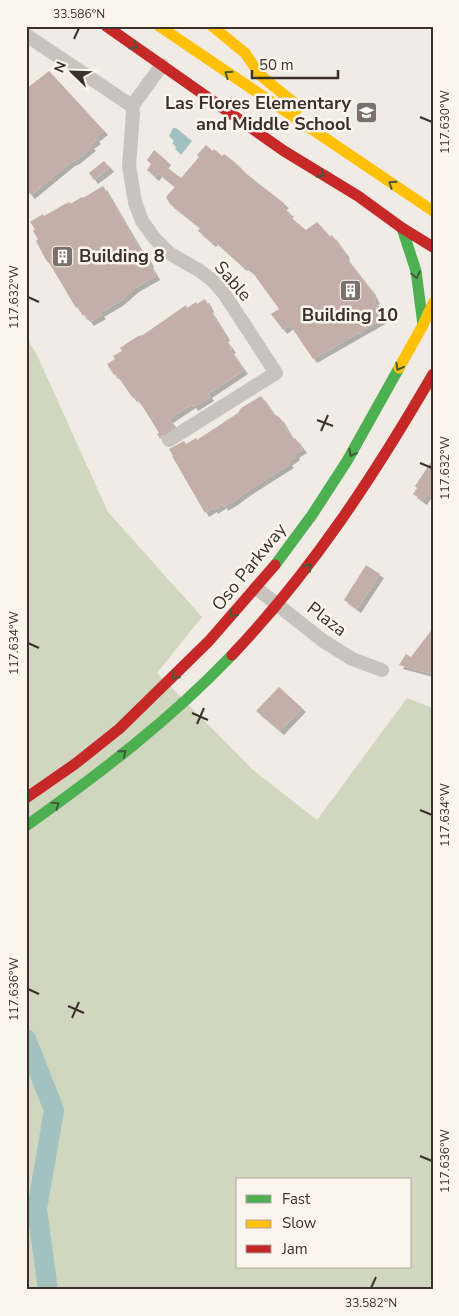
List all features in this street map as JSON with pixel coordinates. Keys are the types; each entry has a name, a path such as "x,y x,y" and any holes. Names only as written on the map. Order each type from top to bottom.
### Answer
{"main road":[{"path":"106,26 284,151 358,196 402,228 433,247"},
{"path":"159,26 433,211"},
{"path":"212,26 245,53 260,75 293,102 307,127"},
{"path":"402,228 410,245 419,285 422,325"},
{"name":"Oso Parkway","path":"26,798 75,764 119,729 163,688 210,641 288,550 347,461 433,303"},
{"path":"26,826 86,784 174,711 232,656 278,605 335,533 398,435 433,374"}],"street":[{"path":"26,34 132,106 162,65"},
{"name":"Sable","path":"132,106 129,166 135,202 142,220 155,239 169,253 200,271 225,295 276,372 169,440"},
{"name":"Plaza","path":"256,588 322,640 352,659 382,670"}],"green space":[{"path":"26,337 36,353 108,512 202,617 157,673 253,770 317,820 407,698 433,708 433,1290 26,1290"}],"water":[{"path":"173,128 176,128 192,141 181,155 175,149 176,147 172,143 174,141 169,136"}],"building":[{"path":"49,71 104,131 95,138 97,140 90,145 92,147 31,195 26,189 26,89"},
{"path":"206,145 222,156 224,154 285,204 282,207 290,213 288,215 306,230 317,222 330,237 332,235 345,253 346,258 371,290 376,300 374,301 380,310 378,311 383,319 313,359 290,325 283,330 271,314 279,309 253,273 243,267 214,241 212,243 198,231 200,228 170,204 166,197 175,187 158,173 155,177 147,170 151,164 147,160 154,150 167,161 164,165 181,178 199,157 197,155"},
{"path":"104,161 110,168 94,180 89,173"},
{"name":"Building 8","path":"103,186 141,251 143,250 156,276 135,288 119,302 100,313 102,315 90,322 85,315 83,316 78,307 76,308 46,260 36,241 38,239 33,231 35,229 30,222 65,204 70,202 70,204 83,198"},
{"path":"205,299 226,337 224,338 232,349 230,350 244,370 208,394 210,397 194,407 192,404 169,419 174,426 164,433 160,439 157,434 159,433 143,407 135,397 133,398 107,364 115,359 113,356 122,351 120,348 138,336 143,335 186,305 187,308"},
{"path":"261,396 275,416 280,418 291,437 295,438 303,449 288,462 290,464 234,501 224,507 223,504 205,513 169,449 184,441 186,444 196,438 197,440"},
{"path":"433,459 433,498 427,495 423,501 413,494 417,488 415,486"},
{"path":"366,565 380,574 357,609 344,600"},
{"path":"433,628 433,674 399,665 406,654 411,657"},
{"path":"279,687 302,708 280,731 256,711"}],"waterway":[{"path":"26,1039 54,1110 37,1209 48,1290"}],"traffic: fast":[{"path":"402,228 416,271 423,325"},
{"path":"275,565 312,515 347,461 399,368"},
{"path":"26,826 159,724 232,655"}],"traffic: slow":[{"path":"159,26 433,211"},
{"path":"212,26 245,53 260,75 293,102 297,109"},
{"path":"399,368 433,303"}],"traffic: jam":[{"path":"106,26 284,151 358,196 402,228 433,247"},
{"path":"232,655 289,590 341,520 365,485 433,374"},
{"path":"26,798 75,764 119,729 209,641 275,565"}],"place":[{"name":"Las Flores Elementary and Middle School","path":"367,113"},
{"name":"Building 8","path":"63,256"},
{"name":"Building 10","path":"350,290"}]}
